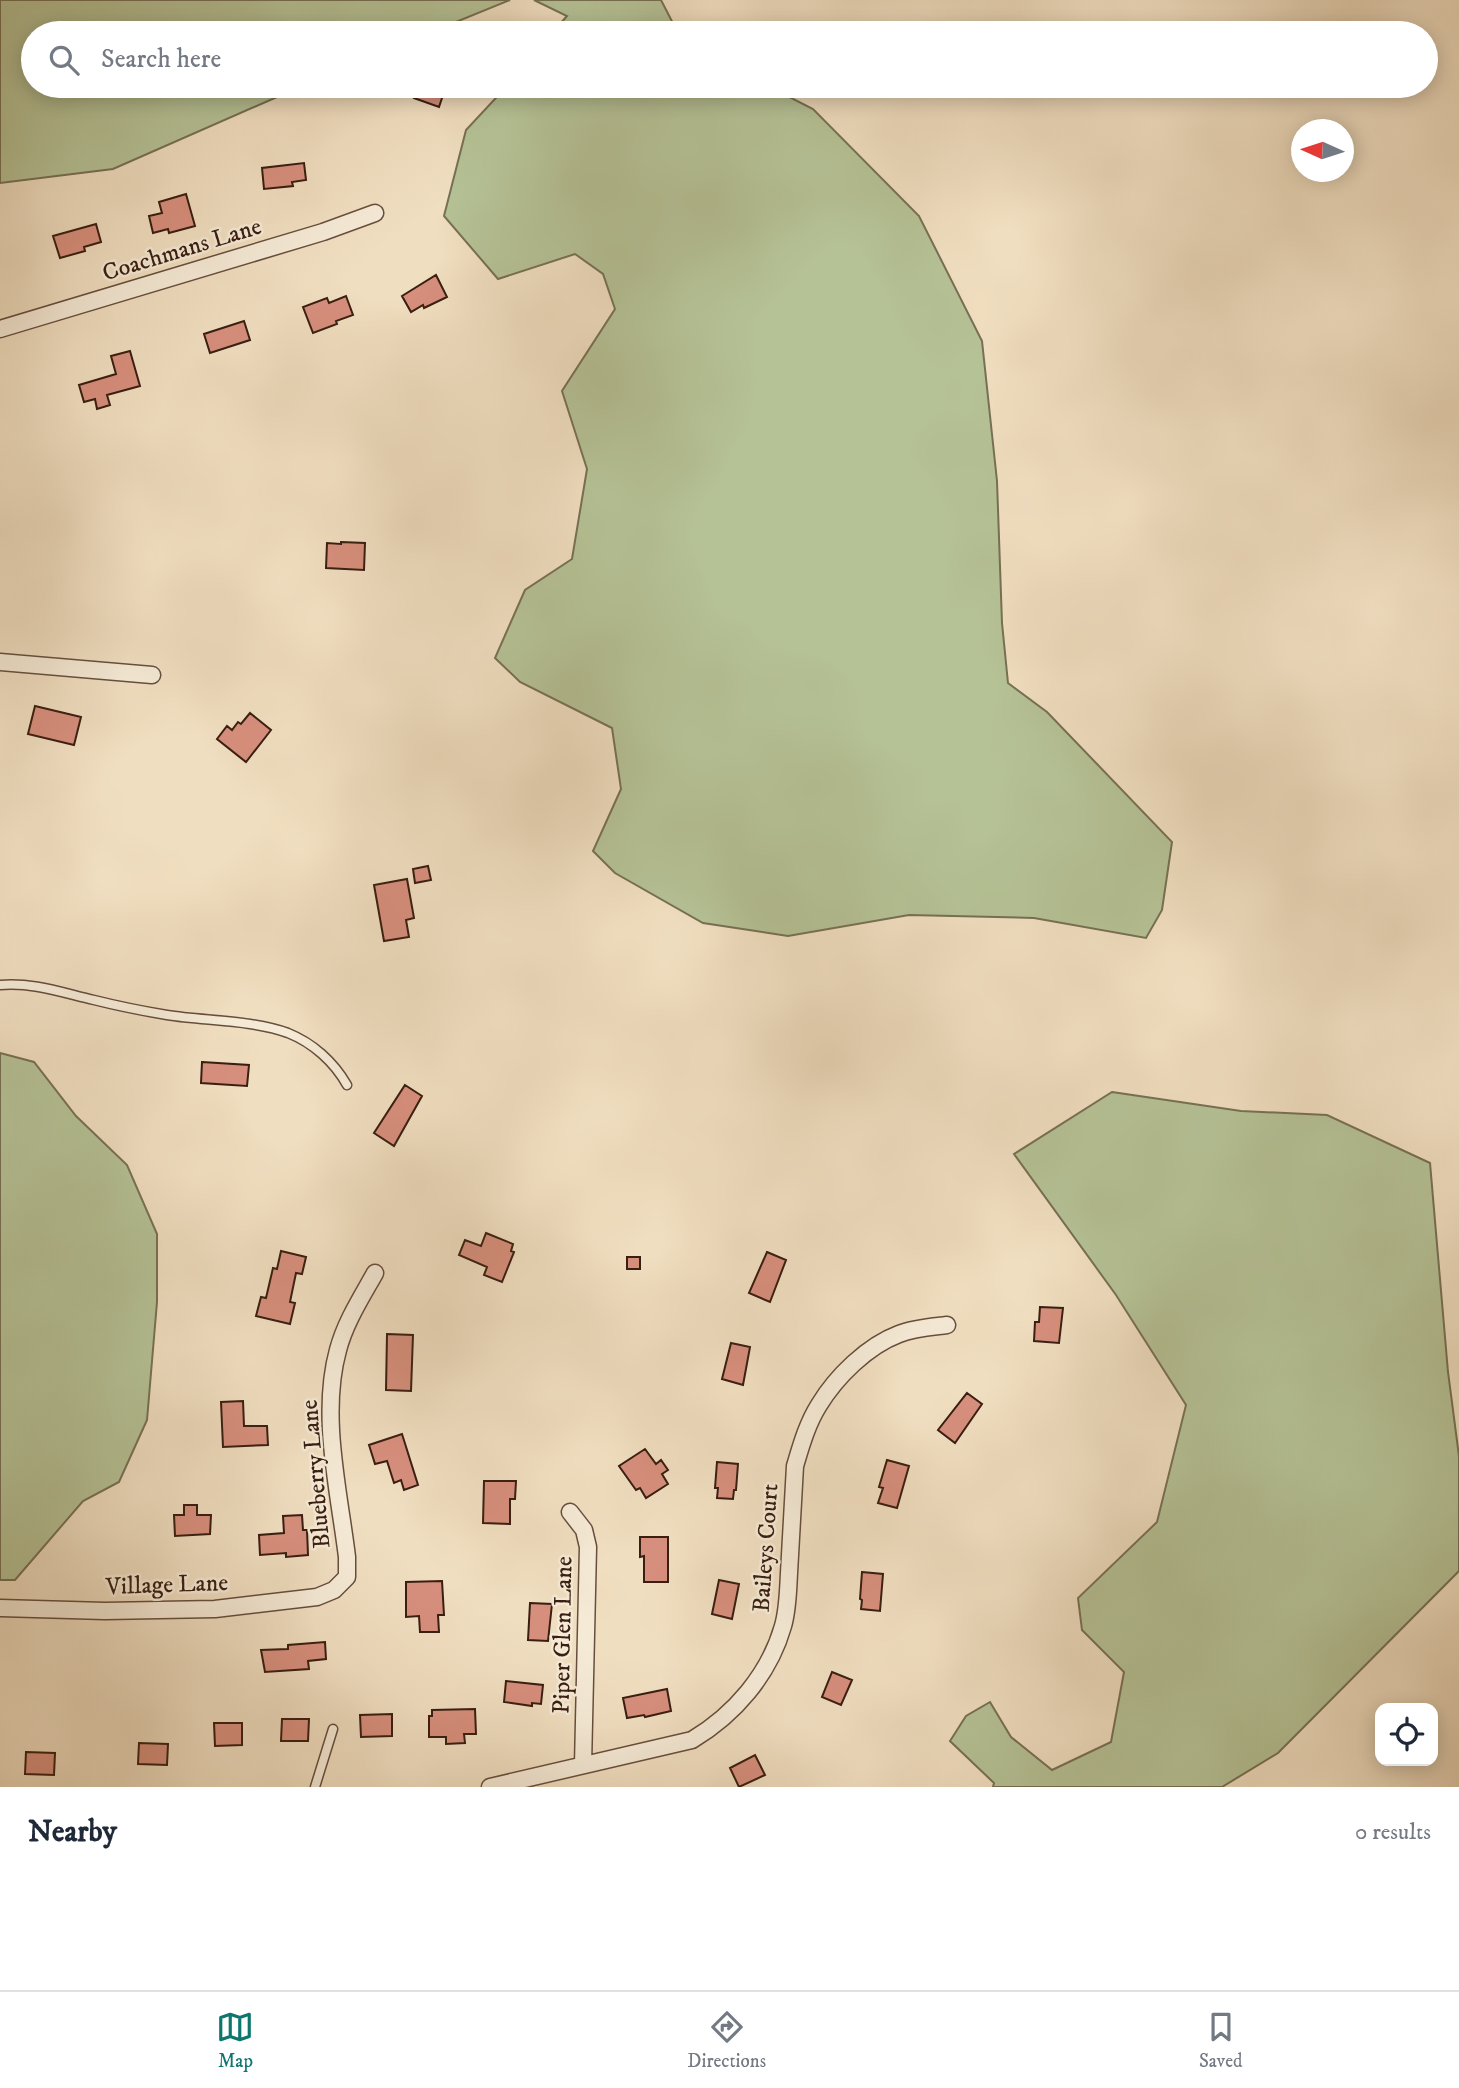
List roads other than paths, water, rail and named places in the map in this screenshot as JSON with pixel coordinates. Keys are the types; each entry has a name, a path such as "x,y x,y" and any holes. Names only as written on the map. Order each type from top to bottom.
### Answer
{"street":[{"name":"Coachmans Lane","path":"0,328 323,232 375,212"},
{"path":"0,662 152,675"},
{"name":"Blueberry Lane","path":"334,1590 347,1577 347,1557 331,1434 332,1378 338,1348 349,1320 375,1273"},
{"name":"Baileys Court","path":"490,1787 692,1740 715,1726 742,1699 770,1658 783,1626 795,1466 802,1442 819,1405 842,1376 874,1346 898,1334 947,1325"},
{"name":"Piper Glen Lane","path":"570,1512 584,1530 588,1547 583,1765"},
{"name":"Village Lane","path":"0,1608 105,1611 215,1609 317,1597 334,1590"}],"lane":[{"path":"0,985 48,988 145,1011 288,1033 320,1051 340,1071 347,1085"},
{"path":"315,1787 333,1729"}]}
